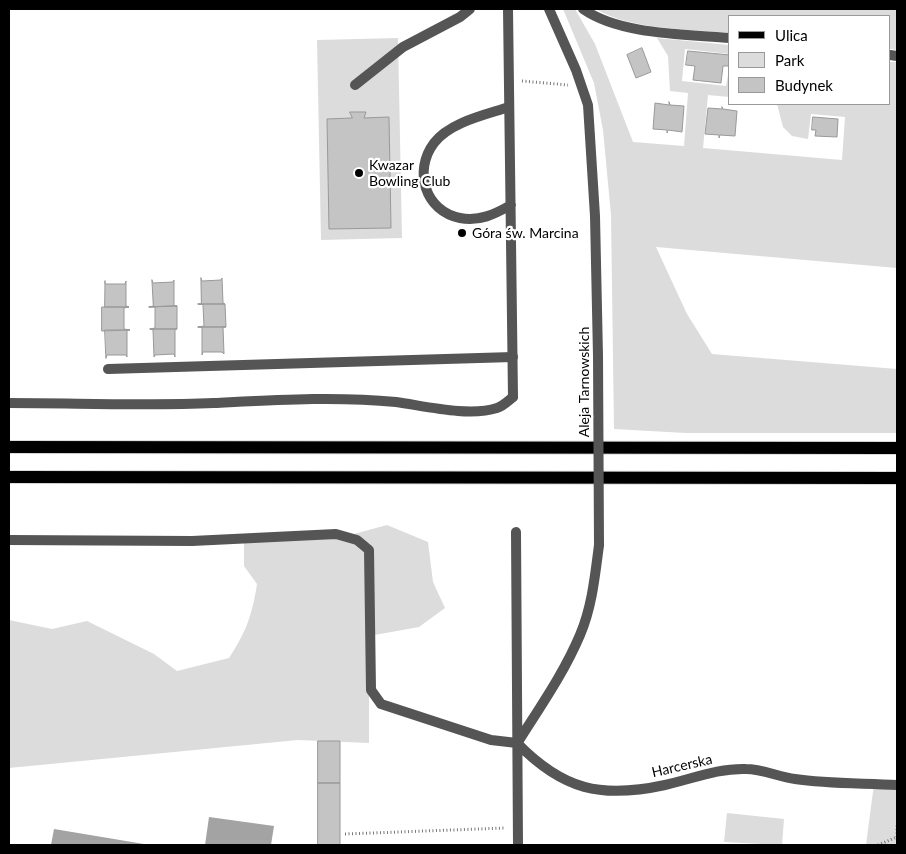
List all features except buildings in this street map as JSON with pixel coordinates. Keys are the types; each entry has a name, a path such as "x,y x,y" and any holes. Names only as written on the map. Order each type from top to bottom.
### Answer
{"main road":[{"path":"9,447 897,448"},
{"path":"9,477 897,478"}],"street":[{"path":"355,85 403,47 460,17 470,9"},
{"path":"9,403 176,403 323,399 394,402 455,410 478,410 498,408 513,397 508,9"},
{"name":"Aleja Tarnowskich","path":"517,742 555,683 580,635 593,593 599,545 598,356 594,207 588,105 550,9"},
{"path":"583,9 596,18 618,25 728,38"},
{"path":"509,107 463,123 434,142 426,159 424,181 426,192 433,204 460,218 488,217 511,205"},
{"path":"108,369 513,357"},
{"path":"516,532 518,845"},
{"path":"9,540 192,540 336,534 357,540 369,550 371,690 381,704 491,740 517,742"},
{"name":"Harcerska","path":"517,742 550,772 579,786 616,793 665,785 710,772 747,769 796,779 897,785"}],"path":[{"path":"509,80 582,86"},
{"path":"878,845 897,837 897,823"},
{"path":"346,834 518,828"}],"green space":[{"path":"563,9 575,9 595,44 633,142 684,146 688,93 670,91 668,56 657,38 728,45 728,54 685,49 682,81 726,86 728,75 728,97 708,95 703,148 842,160 845,117 811,114 808,139 792,136 783,127 777,105 891,105 891,62 897,62 897,268 656,247 687,314 712,354 897,369 897,433 686,433 614,429 611,215 603,130 594,83"},
{"path":"596,9 897,9 897,50 891,49 891,15 728,15 728,33 643,25 610,16"},
{"path":"398,38 402,238 321,240 317,40"},
{"path":"387,525 428,542 433,582 445,608 419,627 369,636 369,743 298,740 9,768 9,620 52,629 87,621 154,654 177,671 229,658 248,623 257,584 244,566 244,539 350,535"},
{"path":"874,784 897,785 897,845 866,845"},
{"path":"727,813 784,819 782,845 724,842"}],"shaded area":[{"path":"209,817 274,826 271,845 205,845"},
{"path":"54,829 150,845 51,845"}],"place":[{"name":"Kwazar Bowling Club","path":"359,173"},
{"name":"Góra św. Marcina","path":"462,233"}]}
